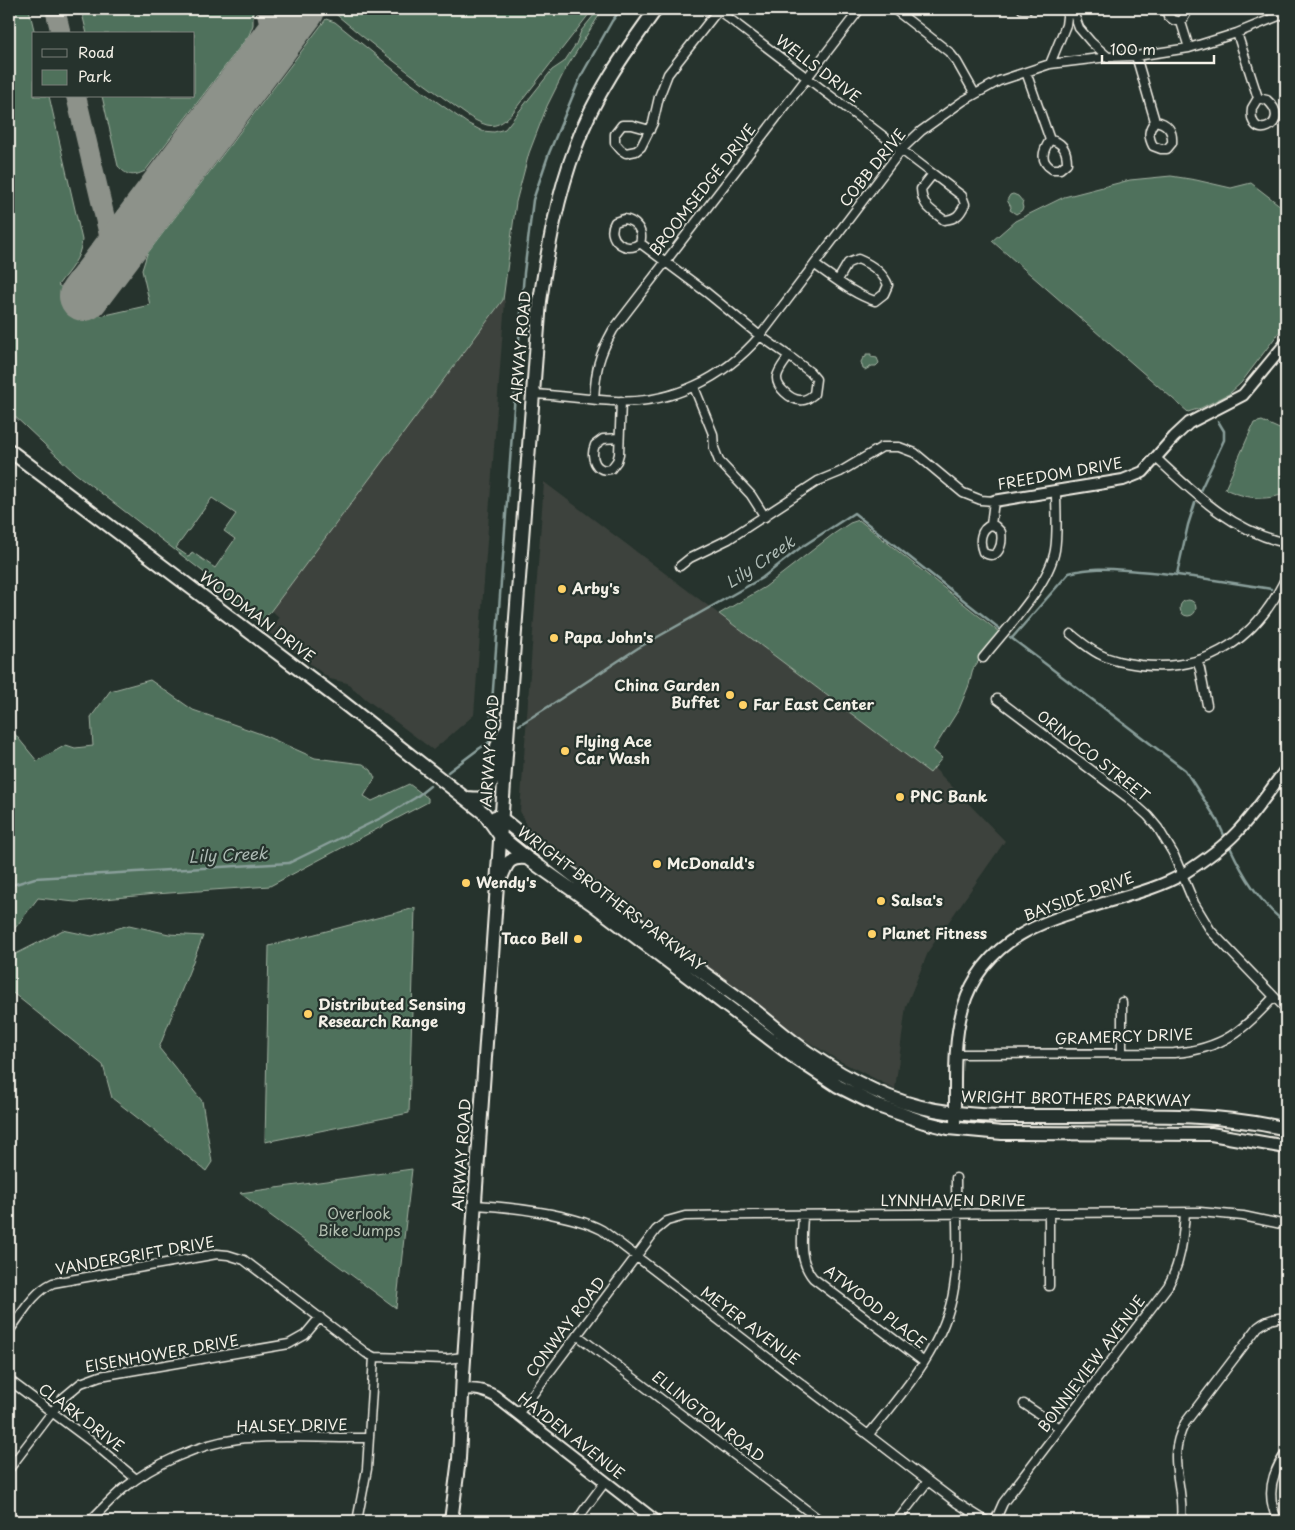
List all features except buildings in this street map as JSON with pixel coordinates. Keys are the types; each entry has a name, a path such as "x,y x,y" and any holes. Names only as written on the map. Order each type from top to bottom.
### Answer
{"main road":[{"name":"AIRWAY ROAD","path":"451,1521 458,1475 464,1357 508,727 540,301 556,208 576,145 602,89 622,56 656,9"},
{"name":"WOODMAN DRIVE","path":"9,450 341,701 484,813"},
{"path":"465,798 481,798 492,784 497,746 508,727"},
{"name":"WRIGHT BROTHERS PARKWAY","path":"484,813 527,858 572,889 794,1057 861,1099 898,1114 955,1128 1002,1134 1211,1134 1286,1147"},
{"name":"WRIGHT BROTHERS PARKWAY","path":"484,813 501,829 581,881 754,1009 806,1051 836,1071 869,1089 903,1102 932,1110 955,1113 991,1116 1180,1115 1236,1120 1286,1129"},
{"path":"497,890 506,865 517,857 527,858"}],"street":[{"name":"BROOMSEDGE DRIVE","path":"594,399 596,372 601,350 613,330 860,9"},
{"path":"894,9 949,52 957,62 975,94"},
{"path":"1022,9 1028,9"},
{"path":"1050,64 1066,25 1068,9"},
{"path":"1072,9 1079,28 1091,42 1108,56"},
{"path":"1166,9 1168,16 1173,20 1181,22"},
{"path":"1189,9 1181,22 1189,48"},
{"path":"1284,9 1286,13"},
{"name":"WELLS DRIVE","path":"719,10 933,174"},
{"path":"650,130 632,125 622,125 615,134 615,143 626,153 636,151 642,147 650,130 658,97 668,74 719,10"},
{"name":"COBB DRIVE","path":"534,394 621,402 666,396 694,387 712,378 744,353 760,336 902,149 921,131 963,101 999,81 1050,64 1108,56 1136,56 1189,48 1237,34 1286,13"},
{"path":"1237,34 1258,98"},
{"path":"1136,56 1155,121"},
{"path":"1026,72 1050,140"},
{"path":"933,174 962,196 965,204 954,219 944,220 928,208 922,199 921,189 933,174"},
{"path":"640,243 706,292 760,336 789,356 810,372 816,379 814,394 807,399 800,400 794,398 780,387 777,376 789,356"},
{"path":"815,265 864,298 875,301 884,294 888,285 885,277 868,263 858,259 848,263 838,280"},
{"name":"FREEDOM DRIVE","path":"765,516 818,481 840,472 882,447 889,446 915,452 963,493 981,500 994,501 1056,492 1133,477 1143,472 1174,437 1189,424 1243,395 1286,343"},
{"path":"680,566 690,558 729,539 765,516 751,495 719,461 714,448 713,434 694,387"},
{"path":"619,438 603,439 595,445 593,459 598,467 606,470 614,466 619,454 621,402"},
{"path":"1156,458 1196,496 1215,510 1257,534 1286,543"},
{"path":"982,658 1033,595 1052,564 1055,550 1056,492"},
{"path":"991,525 994,501"},
{"path":"1071,634 1099,654 1127,663 1161,666 1197,661 1225,647 1251,629 1271,606 1286,577"},
{"path":"1197,661 1207,705"},
{"name":"ORINOCO STREET","path":"997,699 1138,806 1166,839 1194,903 1211,931 1286,1009"},
{"name":"BAYSIDE DRIVE","path":"955,1128 956,1054 960,1016 969,990 986,965 1008,943 1032,928 1165,882 1182,874 1237,832 1286,769"},
{"name":"GRAMERCY DRIVE","path":"956,1054 1180,1052 1223,1041 1239,1031 1274,997"},
{"path":"1122,1002 1122,1053"},
{"path":"869,1434 924,1362 941,1333 951,1305 955,1287 956,1178"},
{"name":"MEYER AVENUE","path":"476,1205 534,1212 585,1222 602,1230 928,1481 986,1521"},
{"name":"LYNNHAVEN DRIVE","path":"637,1256 661,1225 673,1218 685,1216 1200,1212 1243,1216 1286,1225"},
{"name":"BONNIEVIEW AVENUE","path":"995,1521 1003,1503 1171,1281 1180,1260 1185,1213"},
{"path":"1049,1214 1049,1286"},
{"name":"ATWOOD PLACE","path":"802,1216 802,1258 814,1278 924,1362"},
{"name":"VANDERGRIFT DRIVE","path":"9,1331 35,1296 46,1286 53,1283 217,1254 244,1260 360,1349 374,1357"},
{"name":"CONWAY ROAD","path":"518,1414 637,1256"},
{"name":"EISENHOWER DRIVE","path":"9,1469 63,1398 73,1389 90,1379 280,1347 305,1335 320,1317"},
{"path":"1181,1521 1181,1497 1175,1463 1175,1452 1179,1434 1185,1423 1258,1327 1276,1317 1286,1318"},
{"name":"ELLINGTON ROAD","path":"577,1335 820,1521"},
{"path":"357,1521 366,1477 374,1357 446,1359 464,1357"},
{"name":"CLARK DRIVE","path":"9,1380 92,1442 136,1479"},
{"name":"HAYDEN AVENUE","path":"462,1390 472,1388 488,1392 656,1521"},
{"path":"1024,1404 1060,1428"},
{"name":"HALSEY DRIVE","path":"90,1521 136,1479 156,1467 191,1452 237,1440 268,1437 369,1438"},
{"path":"1278,1521 1271,1504 1271,1484 1278,1466 1286,1453"},
{"path":"897,1521 928,1481"},
{"path":"578,1521 605,1482"}],"shaded area":[{"path":"503,300 505,301 474,715 433,750 354,690 351,685 330,679 268,632 279,617 271,610"},
{"path":"544,482 930,773 934,768 1005,841 929,950 906,1006 895,1089 836,1059 799,1036 528,830 520,811"}],"green space":[{"path":"9,9 29,9 35,32 32,32 32,98 49,98 82,240 77,259 58,285 101,316 150,305 142,270 147,254 326,19 335,22 409,82 467,123 482,131 494,132 505,129 552,70 564,62 576,44 581,31 599,9 603,9 565,70 547,106 529,153 516,202 503,300 261,624 203,580 206,574 75,473 9,411","holes":["212,498 236,514 224,531 235,539 215,568 192,552 189,557 176,548"]},
{"path":"81,9 253,9 253,25 249,35 145,171 134,175 124,172 118,166 102,98 195,98 195,32 87,32"},
{"path":"333,9 593,9 513,112 502,122 491,126 471,117 416,78 346,23 332,11"},
{"path":"1171,176 1231,188 1251,183 1286,210 1286,323 1241,383 1229,394 1201,408 1188,412 992,241 1015,221 1064,197 1130,180"},
{"path":"1013,194 1018,196 1023,202 1023,208 1016,214 1010,210 1011,207 1007,200"},
{"path":"866,354 871,354 871,357 877,358 879,363 865,370 861,362 866,357"},
{"path":"1262,421 1286,432 1286,493 1278,496 1255,498 1225,489 1254,423"},
{"path":"859,520 999,632 973,669 969,685 959,709 933,750 942,758 930,773 719,614 765,587 832,535 850,523"},
{"path":"1185,600 1191,600 1196,605 1194,614 1185,616 1180,611 1180,605"},
{"path":"150,680 193,710 261,734 315,758 363,764 371,770 375,778 364,796 372,801 409,784 428,798 428,802 270,886 75,902 38,898 9,936 9,730 14,733 37,761 66,745 75,748 93,746 91,717 110,691"},
{"path":"415,908 409,1113 265,1142 269,946"},
{"path":"129,925 169,934 203,936 159,1048 202,1101 212,1162 206,1171 112,1098 103,1065 9,990 9,951 10,957 63,930 92,936"},
{"name":"Overlook Bike Jumps","path":"412,1169 396,1308 240,1193"}],"waterway":[{"path":"489,743 524,273 533,200 549,153 581,76 612,21 621,9"},
{"path":"1200,491 1224,440 1224,431 1218,421"},
{"path":"1177,574 1195,503"},
{"name":"Lily Creek","path":"519,725 638,648 762,578 800,548 854,513 1000,629"},
{"path":"1012,638 1069,573 1087,569 1155,572 1271,589"},
{"path":"1010,637 1185,770 1217,820 1224,835"},
{"name":"Lily Creek","path":"448,772 495,739"},
{"name":"Lily Creek","path":"9,886 35,878 289,863 383,817 415,798 430,786"},
{"path":"1230,847 1254,889 1277,916 1286,923"}],"taxiway":[{"path":"55,9 61,32"},
{"path":"266,9 274,43"},
{"path":"76,98 114,256"}],"runway":[{"path":"84,296 300,9"}],"place":[{"name":"Arby's","path":"562,589"},
{"name":"Papa John's","path":"554,638"},
{"name":"China Garden Buffet","path":"730,695"},
{"name":"Far East Center","path":"743,705"},
{"name":"Flying Ace Car Wash","path":"565,751"},
{"name":"PNC Bank","path":"900,797"},
{"name":"McDonald's","path":"657,864"},
{"name":"Wendy's","path":"466,883"},
{"name":"Salsa's","path":"881,901"},
{"name":"Planet Fitness","path":"872,934"},
{"name":"Taco Bell","path":"578,939"},
{"name":"Distributed Sensing Research Range","path":"308,1014"}]}
